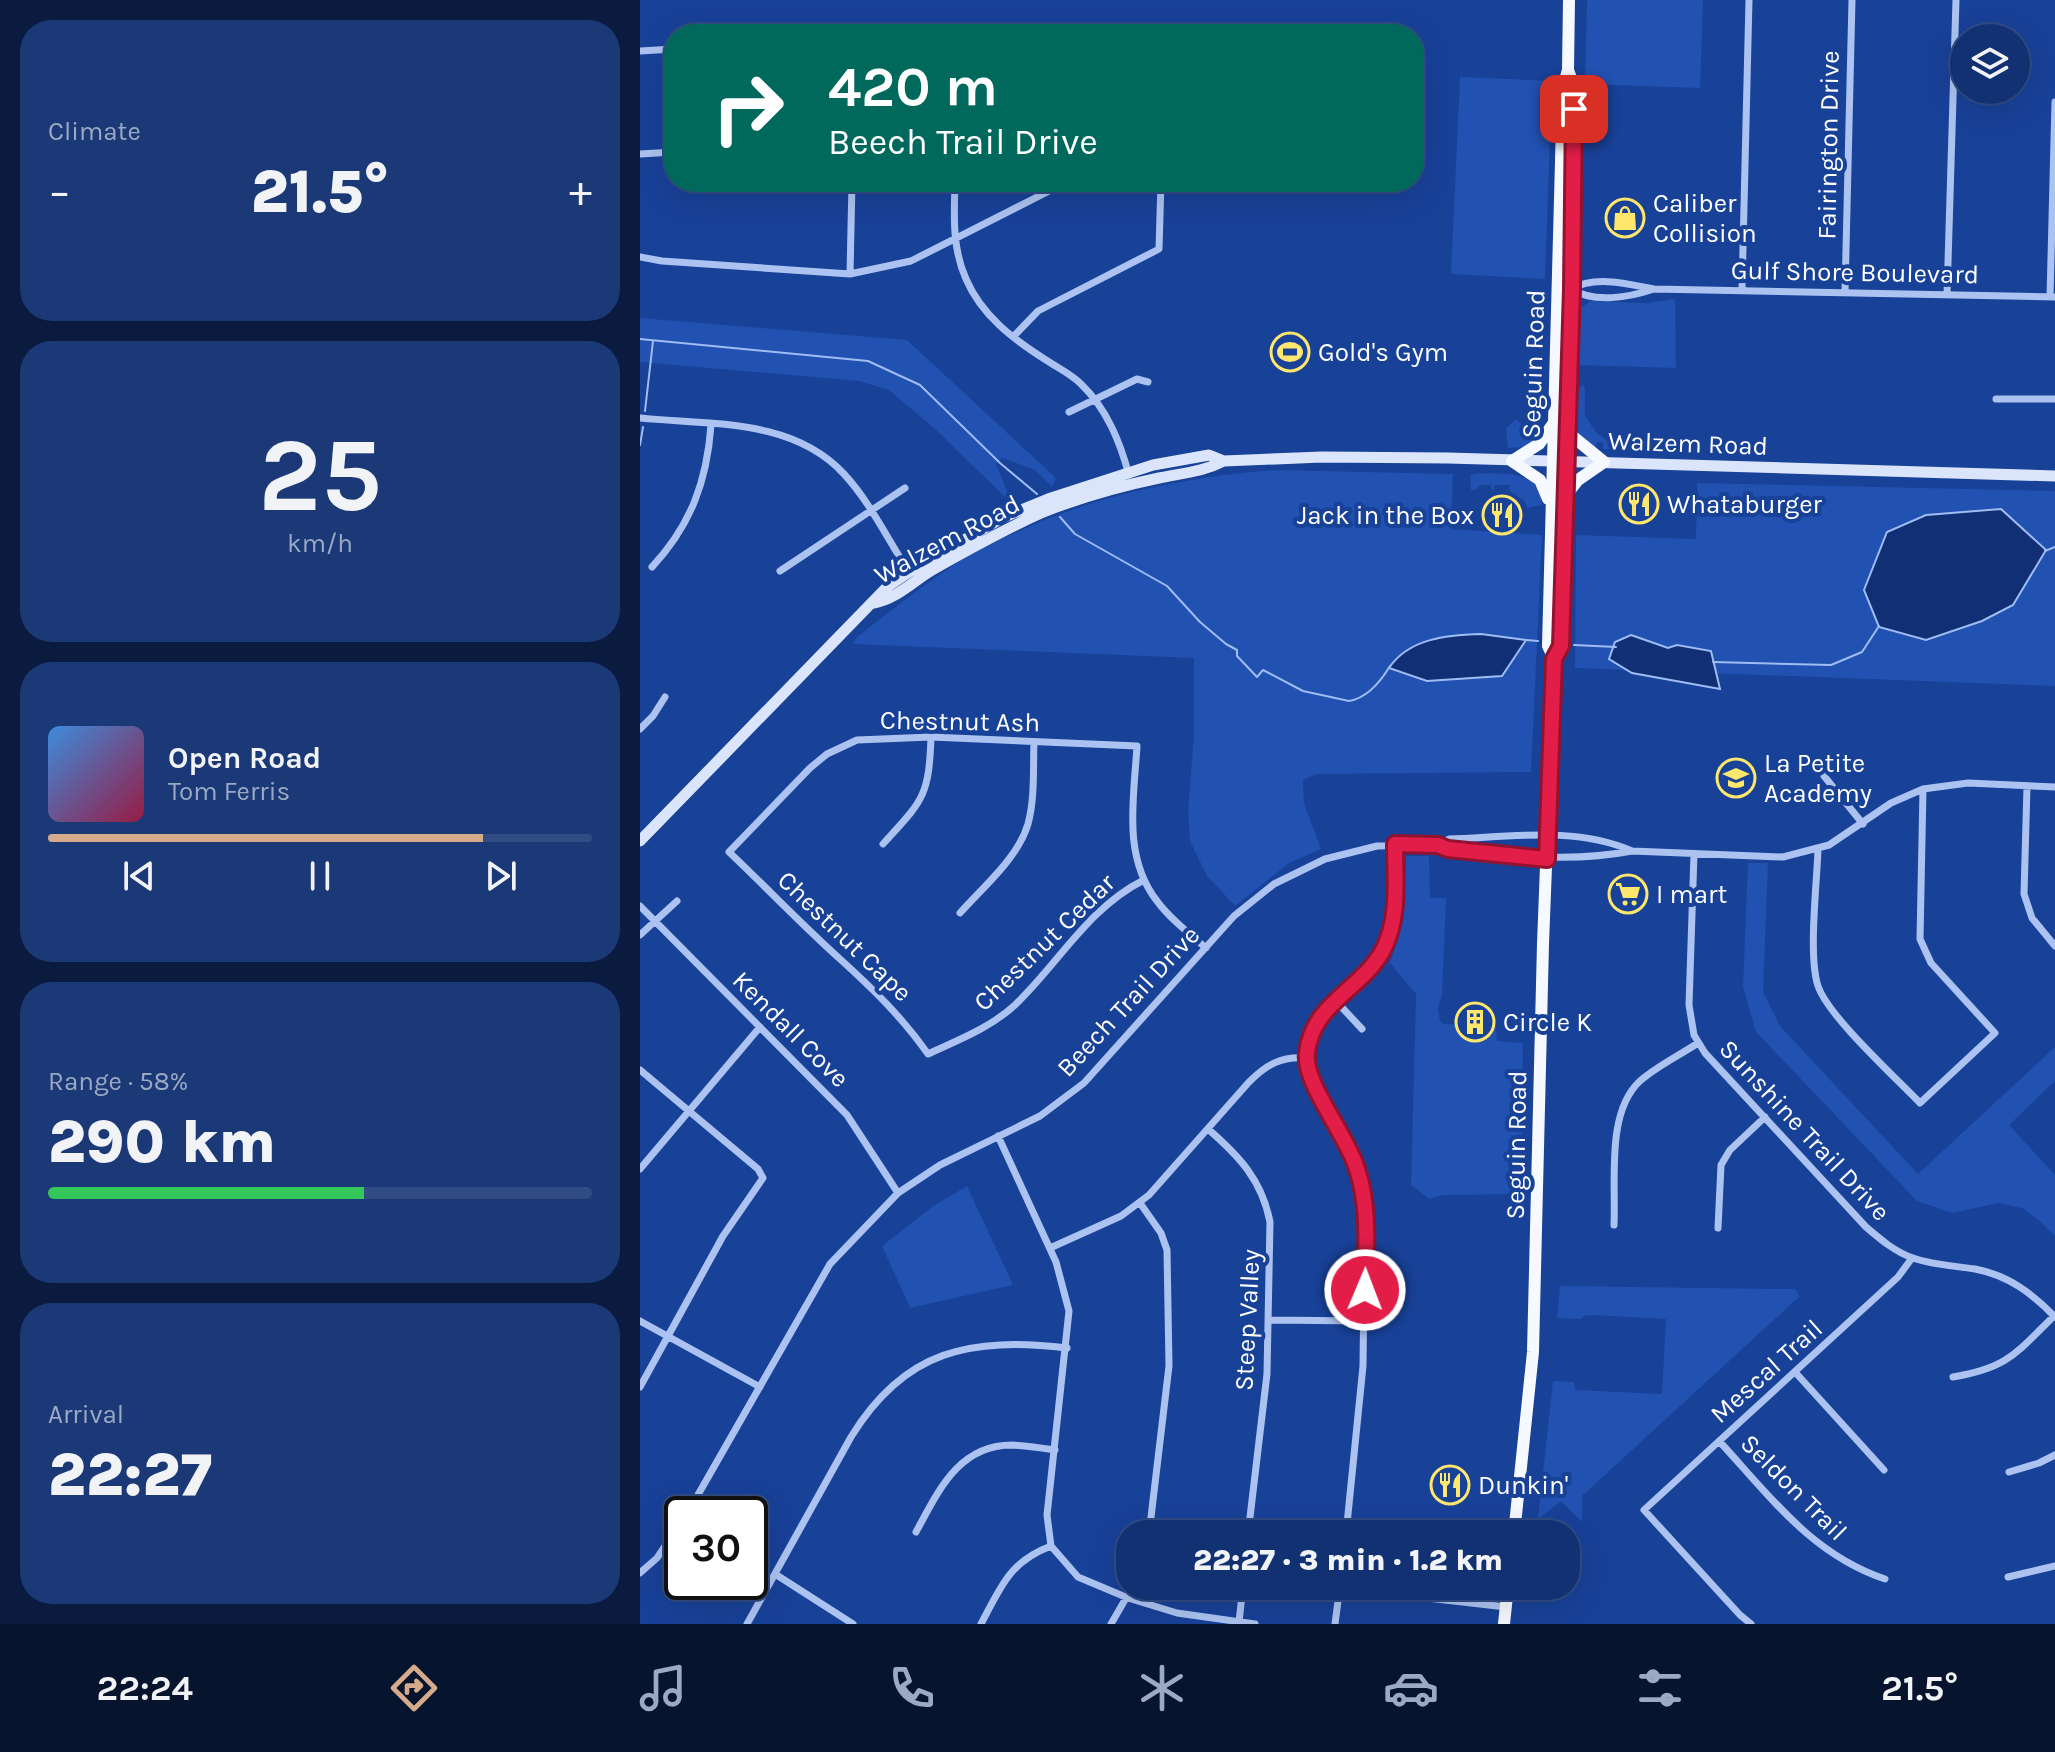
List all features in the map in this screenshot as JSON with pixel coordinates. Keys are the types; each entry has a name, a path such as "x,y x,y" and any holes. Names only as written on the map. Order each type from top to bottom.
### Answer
{"main road":[{"name":"Seguin Road","path":"1515,1520 1533,1352 1547,835 1554,659 1561,646 1566,495 1553,424 1563,87 1568,70 1569,0"},
{"name":"Seguin Road","path":"1554,659 1548,646 1552,509 1566,431 1572,289 1574,86 1568,70"},
{"path":"1557,323 1572,289 1567,284 1559,257"},
{"path":"1552,509 1540,480 1512,461 1539,444 1553,424"},
{"path":"1566,431 1604,462 1578,480 1566,495"},
{"path":"1504,1624 1507,1600"}],"street":[{"path":"1742,289 1749,0"},
{"name":"Fairington Drive","path":"1845,292 1852,0"},
{"path":"1947,295 1956,0"},
{"path":"640,51 664,50"},
{"path":"2053,297 2055,102"},
{"path":"640,154 664,153"},
{"path":"850,274 852,192"},
{"path":"955,192 955,238 962,270 976,299 1013,337 1075,379 1094,399 1120,442 1131,485"},
{"path":"640,257 850,274 911,261 1047,192"},
{"path":"1013,337 1038,311 1159,249 1161,192"},
{"name":"Gulf Shore Boulevard","path":"1654,289 1628,297 1582,295 1572,289 1583,282 1628,284 1654,289 2053,297"},
{"path":"1069,412 1137,379 1148,382"},
{"path":"1996,399 2055,399"},
{"path":"640,418 760,429 799,441 839,469 909,572"},
{"path":"652,567 682,529 696,503 706,468 711,425"},
{"name":"Walzem Road","path":"640,841 887,587 1002,518 1128,472 1209,455 1224,461 1322,457 1604,462 2055,476"},
{"name":"Walzem Road","path":"874,603 889,600 915,580 1001,532 1045,512 1131,485 1209,469 1224,461"},
{"path":"780,571 905,488"},
{"path":"640,729 665,697"},
{"path":"883,844 922,799 930,770 931,737"},
{"name":"Chestnut Ash","path":"729,852 827,754 857,740 931,737 1137,746 1132,833 1144,880"},
{"path":"960,913 1013,853 1023,837 1031,811 1034,742"},
{"path":"1824,776 1863,824"},
{"name":"Beech Trail Drive","path":"697,1496 830,1264 898,1193 940,1165 1040,1116 1084,1083 1234,916 1274,884 1325,859 1395,844 1438,845 1448,849 1547,859 1609,856 1632,851 1783,857 1818,849 1842,839 1891,803 1923,789 1968,783 2055,787"},
{"path":"2027,786 2024,894 2032,918 2055,946"},
{"path":"1818,849 1814,958 1818,987 1829,1007 1920,1103 1995,1033 1931,963 1920,939 1923,789"},
{"name":"Beech Trail Drive","path":"1438,845 1449,839 1547,835 1611,842 1632,851"},
{"path":"1348,1520 1362,1389 1367,1229 1363,1189 1344,1136 1313,1084 1306,1058 1314,1027 1335,1000 1371,966 1388,939 1394,915 1395,844"},
{"name":"Chestnut Cape","path":"729,852 867,981 907,1025 928,1054"},
{"name":"Sunshine Trail Drive","path":"1694,854 1689,1005 1690,1020 1698,1043 1866,1227 1885,1243 1912,1258 2005,1278 2029,1292 2054,1317"},
{"path":"1144,880 1164,910 1206,948"},
{"name":"Chestnut Cedar","path":"928,1054 1000,1017 1025,994 1107,903 1124,889 1144,880"},
{"path":"640,935 677,901"},
{"name":"Kendall Cove","path":"640,906 847,1115 898,1193"},
{"path":"1335,1000 1362,1029"},
{"path":"640,1169 760,1027"},
{"path":"1614,1225 1617,1135 1623,1106 1630,1092 1646,1076 1698,1043"},
{"path":"1050,1248 1105,1224 1140,1203 1267,1065 1282,1059 1306,1058"},
{"path":"640,1070 758,1169 763,1178 723,1236 640,1387"},
{"path":"1718,1228 1721,1165 1730,1150 1765,1117"},
{"name":"Steep Valley","path":"1208,1129 1242,1160 1259,1185 1271,1240 1267,1374 1250,1520"},
{"path":"998,1136 1050,1248 1069,1311 1047,1515 1051,1546 1078,1577 1116,1593"},
{"path":"1140,1203 1161,1233 1167,1250 1169,1366 1151,1520"},
{"name":"Mescal Trail","path":"1751,1624 1644,1510 1898,1277 1912,1258"},
{"path":"1953,1377 1982,1372 2004,1362 2054,1317"},
{"path":"1269,1320 1364,1321"},
{"path":"640,1321 760,1387"},
{"path":"747,1624 861,1421 900,1380 933,1360 968,1348 1006,1343 1067,1348"},
{"path":"1795,1372 1884,1470"},
{"name":"Seldon Trail","path":"1719,1441 1817,1544 1842,1561 1885,1579"},
{"path":"916,1532 947,1478 971,1456 994,1447 1011,1445 1055,1450"},
{"path":"2009,1472 2055,1455"},
{"path":"981,1624 1015,1566 1051,1546"},
{"path":"640,1573 664,1548"},
{"path":"2008,1577 2055,1566"},
{"path":"775,1574 853,1624"},
{"path":"1111,1624 1127,1600"},
{"path":"1135,1600 1177,1613 1255,1624"},
{"path":"1239,1622 1241,1600"},
{"path":"1335,1624 1338,1600"},
{"path":"1448,1600 1506,1607"}],"shaded area":[{"path":"1587,0 1703,0 1700,88 1585,84"},
{"path":"1460,77 1552,81 1545,279 1451,274"},
{"path":"1675,299 1676,368 1576,365 1581,308 1590,301 1646,303"},
{"path":"640,318 907,340 1056,478 1052,487 1035,470 1002,458 996,464 1010,498 1017,503 1008,500 935,429 889,390 859,381 640,362"},
{"path":"1577,384 1580,388 1583,384 1585,390 1585,416 1607,441 1668,442 1671,446 1665,449 1669,449 1666,451 1603,449 1603,442 1597,442 1595,448 1578,431"},
{"path":"1532,403 1545,404 1540,437 1527,447 1508,448 1506,428 1516,419 1522,425 1533,414 1528,408"},
{"path":"1276,470 1453,474 1451,529 1542,535 1531,772 1317,774 1303,780 1304,803 1321,849 1289,863 1235,906 1207,876 1190,841 1188,811 1194,735 1194,658 853,644 857,637 913,594 976,551 1046,519 1143,490 1209,477"},
{"path":"1510,474 1529,480 1536,485 1542,505 1527,508 1525,501 1510,491 1510,485 1495,485 1493,492 1490,485 1480,485 1476,490 1471,490 1470,475"},
{"path":"1697,483 2055,491 2055,686 1575,668 1576,535 1696,539"},
{"path":"2001,509 2046,550 2013,605 1982,621 1926,640 1879,627 1864,590 1887,532 1926,515"},
{"path":"1481,634 1526,640 1502,676 1427,681 1389,668 1397,658 1418,644 1443,637"},
{"path":"1631,635 1668,648 1677,645 1711,651 1720,689 1632,673 1609,659 1615,642"},
{"path":"1406,856 1429,856 1430,898 1446,898 1442,995 1438,1009 1440,1021 1444,1024 1496,1026 1497,1041 1523,1043 1521,1194 1443,1195 1429,1199 1411,1185 1416,994 1390,963 1403,920"},
{"path":"1748,863 1768,863 1763,992 1780,1026 1918,1174 2055,1047 2055,1081 2009,1125 2055,1175 2055,1236 2022,1208 1999,1203 1952,1213 1917,1201 1756,1032 1743,987"},
{"path":"967,1186 1013,1285 910,1308 882,1246 932,1207"},
{"path":"1560,1286 1795,1289 1800,1296 1582,1496 1582,1522 1561,1501 1538,1519 1553,1381 1574,1382 1575,1390 1662,1394 1666,1319 1592,1315 1583,1316 1582,1319 1557,1318"}],"waterway":[{"path":"640,339 868,361 920,385 1000,463 1037,494"},
{"path":"645,411 653,341"},
{"path":"640,445 643,427"},
{"path":"1060,517 1075,534 1167,586 1200,622 1237,650 1237,656 1257,677 1263,670 1303,691 1349,701 1373,688 1390,666"},
{"path":"2045,551 2055,547"},
{"path":"1713,662 1831,665 1862,652 1879,626"},
{"path":"1526,640 1538,641"},
{"path":"1574,645 1616,647"}],"place":[{"name":"Caliber Collision","path":"1625,218"},
{"name":"Gold's Gym","path":"1290,352"},
{"name":"Whataburger","path":"1639,504"},
{"name":"Jack in the Box","path":"1502,515"},
{"name":"La Petite Academy","path":"1736,778"},
{"name":"I mart","path":"1628,894"},
{"name":"Circle K","path":"1475,1022"},
{"name":"Dunkin'","path":"1450,1485"}],"route":[{"path":"1365,1290 1367,1229 1363,1189 1344,1136 1309,1074 1306,1058 1314,1027 1324,1011 1371,966 1388,939 1394,915 1395,844 1438,845 1448,849 1547,859 1554,659 1561,646 1574,109"}]}
